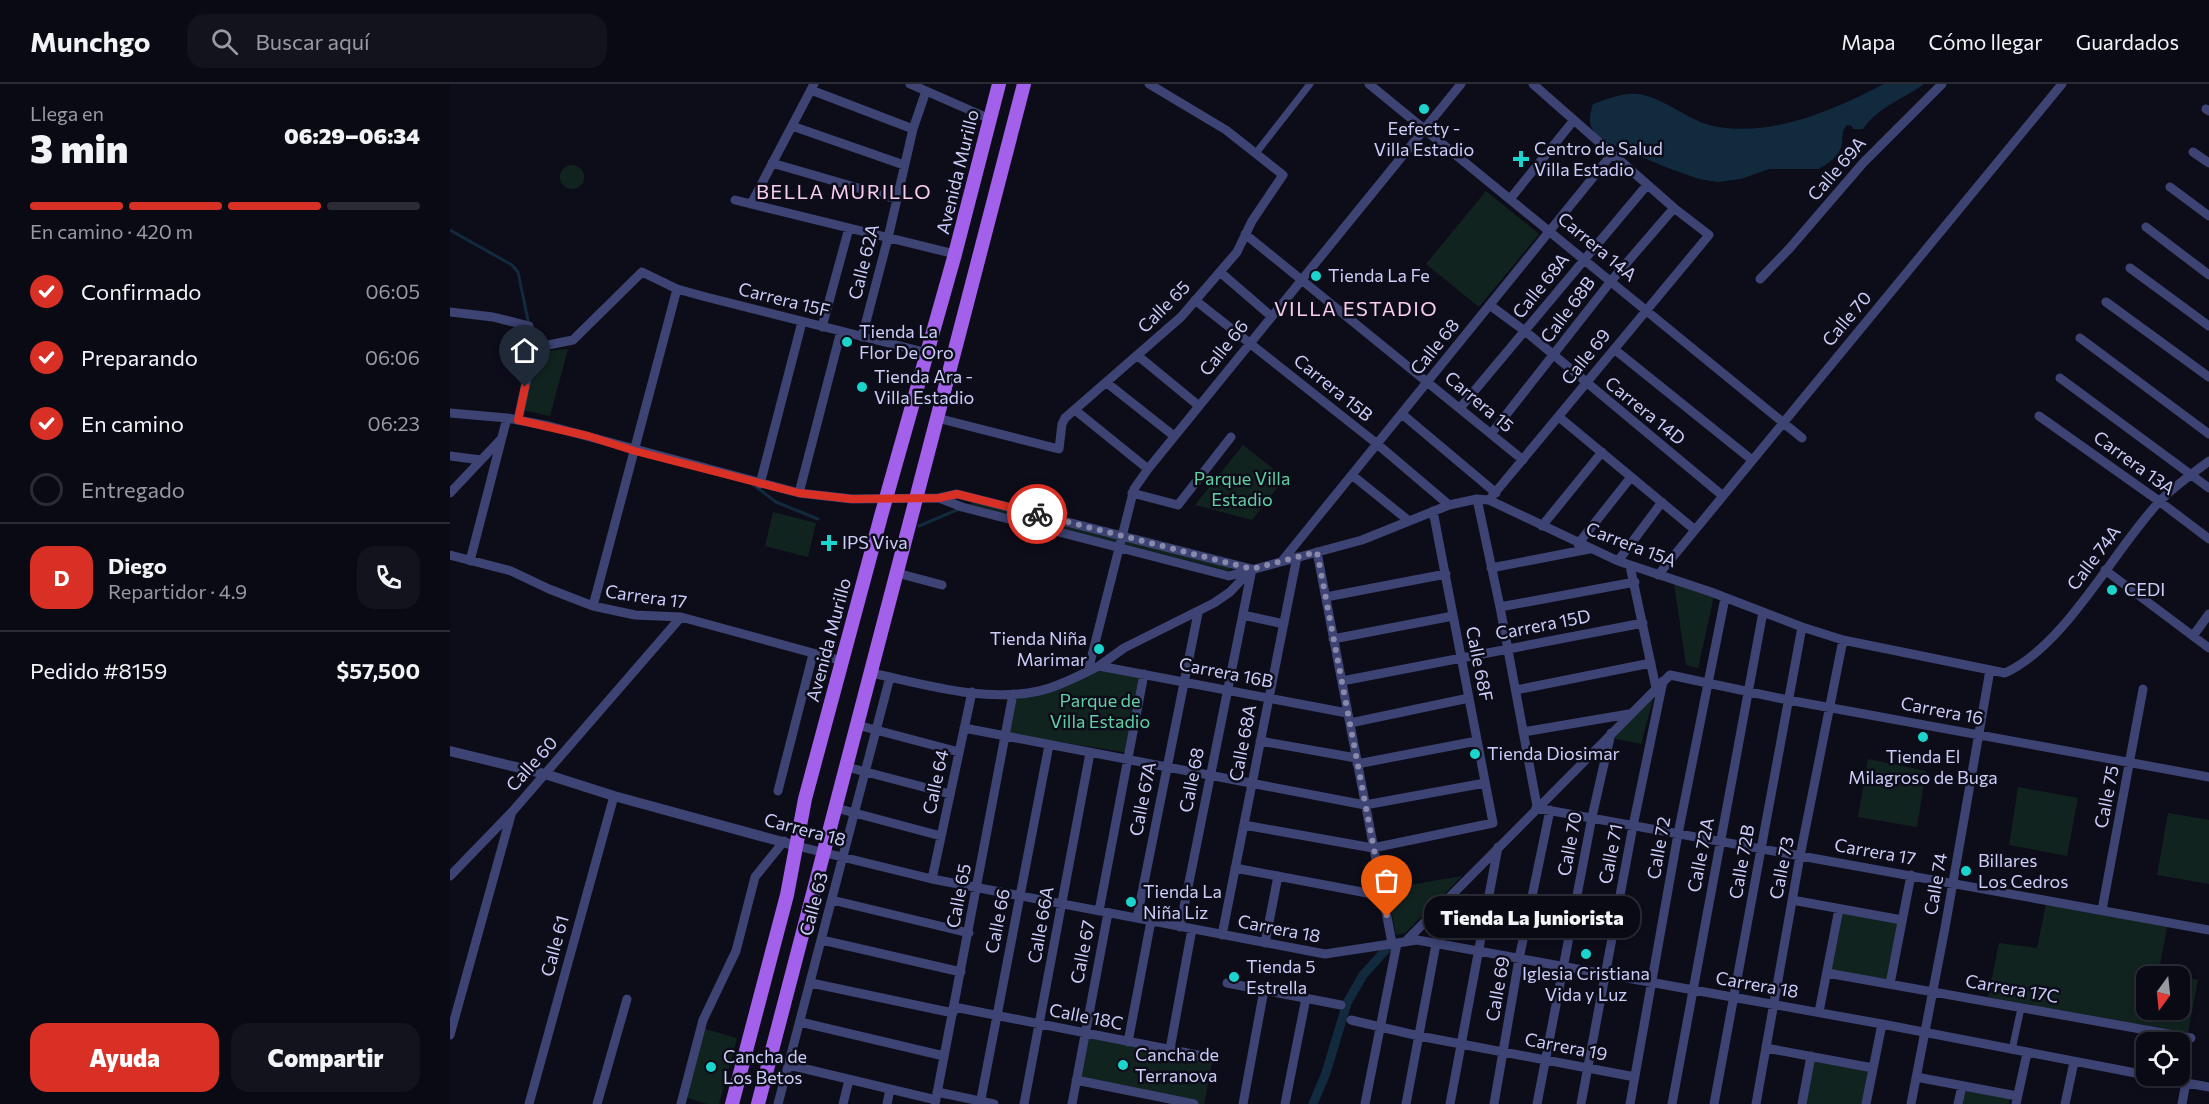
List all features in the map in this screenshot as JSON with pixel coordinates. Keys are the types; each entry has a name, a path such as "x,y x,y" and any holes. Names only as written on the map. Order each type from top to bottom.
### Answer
{"main road":[{"name":"Avenida Murillo","path":"732,1104 787,895 805,799 886,499 928,354 999,84"},
{"path":"758,1104 806,928 915,498 1024,84"}],"street":[{"path":"910,84 990,119"},
{"path":"1149,84 1226,130 1256,153 1310,84"},
{"name":"Carrera 14A","path":"1369,84 1551,230 1802,438"},
{"name":"Calle 66","path":"1088,671 1132,493 1198,406 1461,84"},
{"path":"1533,84 1674,208"},
{"name":"Calle 69A","path":"1760,279 1863,163 1942,84"},
{"name":"Calle 70","path":"1658,575 2062,84"},
{"path":"751,204 812,87 913,129"},
{"name":"Calle 62A","path":"862,337 913,129 927,91"},
{"path":"1510,199 1574,120"},
{"path":"792,126 904,165"},
{"path":"2193,152 2209,163"},
{"name":"Calle 65","path":"936,418 1059,449 1062,424 1181,317 1241,246 1245,234 1283,175 1256,153"},
{"name":"Calle 68","path":"1282,561 1612,154"},
{"path":"772,163 896,199"},
{"name":"Calle 68A","path":"1460,408 1647,185"},
{"path":"2170,187 2209,216"},
{"path":"735,200 955,254"},
{"name":"Calle 69","path":"1492,497 1709,236 1674,208"},
{"name":"Calle 68B","path":"1491,434 1611,281 1674,208"},
{"path":"2146,227 2209,275"},
{"path":"822,327 849,228"},
{"name":"Carrera 15","path":"1245,234 1523,460"},
{"path":"2130,268 2209,326"},
{"name":"Carrera 15F","path":"533,348 564,344 573,340 642,272 677,289 928,354"},
{"path":"1220,272 1271,316"},
{"path":"593,606 677,289"},
{"name":"Carrera 15B","path":"1195,300 1376,443 1449,504"},
{"path":"2106,302 2209,377"},
{"name":"Carrera 14D","path":"1491,306 1723,496"},
{"path":"450,312 493,317 529,327 533,348 518,420"},
{"path":"759,484 802,322"},
{"path":"799,493 841,332"},
{"path":"2080,338 2209,434"},
{"path":"1614,349 1752,460"},
{"path":"1137,355 1198,406"},
{"path":"2060,378 2209,488"},
{"path":"1107,383 1174,436"},
{"path":"1075,410 1148,469"},
{"path":"450,413 507,418 588,436 635,451 799,493 852,499 939,498 957,494 1252,569"},
{"name":"Carrera 15A","path":"1402,414 1492,497 1578,544 1630,566 1843,640 2005,673"},
{"name":"Carrera 13A","path":"2039,416 2209,539"},
{"path":"1559,417 1695,530"},
{"path":"471,561 507,418"},
{"path":"1132,493 1178,505 1231,436"},
{"path":"450,493 502,438"},
{"path":"1542,526 1602,452"},
{"path":"450,456 481,460"},
{"name":"Calle 74A","path":"2005,673 2031,656 2051,637 2079,605 2159,501 2209,461"},
{"path":"1352,475 1409,521"},
{"path":"1578,544 1631,477"},
{"name":"Carrera 15A","path":"1252,569 1362,540 1449,504 1492,497"},
{"path":"939,498 952,505 1229,576 1252,569"},
{"path":"1477,499 1508,648 1537,807"},
{"path":"1618,561 1662,502"},
{"name":"Calle 68F","path":"1373,848 1493,823 1433,511"},
{"path":"1491,568 1590,549"},
{"path":"1317,552 1373,848 1383,896 1398,942 1365,1104"},
{"name":"Carrera 17","path":"450,555 511,572 549,590 593,606 635,615 681,617 842,660"},
{"name":"Calle 68A","path":"1222,935 1297,557"},
{"name":"Calle 71","path":"1581,1104 1633,826 1663,681 1651,663 1630,566"},
{"path":"871,673 972,692 1013,694 1038,691 1064,683 1099,666 1124,648 1198,613 1230,592 1252,569"},
{"name":"Calle 68","path":"1180,927 1252,569"},
{"path":"2105,570 2209,648"},
{"path":"897,573 942,585"},
{"path":"1326,597 1446,574"},
{"path":"1500,608 1635,582"},
{"name":"Calle 72","path":"1629,1104 1653,984 1678,834 1725,598"},
{"name":"Calle 72A","path":"1672,1104 1763,612"},
{"name":"Calle 67A","path":"1137,918 1198,613"},
{"path":"2193,636 2209,614"},
{"path":"1243,615 1284,624"},
{"path":"1333,639 1453,616"},
{"name":"Calle 60","path":"450,1035 512,812 681,617"},
{"name":"Carrera 15D","path":"1342,681 1643,623"},
{"name":"Calle 72B","path":"1714,1104 1802,627"},
{"name":"Calle 73","path":"1756,1104 1800,856 1843,640"},
{"path":"778,791 813,654"},
{"path":"1516,690 1651,663"},
{"name":"Carrera 16B","path":"1099,666 1347,713"},
{"name":"Calle 74","path":"1911,1104 1990,670"},
{"name":"Calle 67A","path":"1103,912 1127,760 1144,674"},
{"name":"Calle 63","path":"778,1104 890,677"},
{"path":"1398,942 1498,847 1663,681"},
{"name":"Carrera 16","path":"1663,681 1707,683 1788,700 2209,777"},
{"name":"Calle 75","path":"2102,910 2143,689"},
{"name":"Calle 64","path":"932,879 972,692"},
{"name":"Calle 65","path":"936,1099 978,888 1013,694"},
{"path":"1350,723 1469,698"},
{"path":"1523,732 1629,714"},
{"path":"857,725 959,752"},
{"path":"964,728 1365,805 1485,783"},
{"name":"Calle 70","path":"1537,1104 1592,817 1612,732"},
{"path":"1260,741 1357,761 1477,741"},
{"name":"Calle 66","path":"980,1103 1049,745"},
{"name":"Carrera 18","path":"450,751 545,774 614,796 797,846 932,879 1180,927 1325,954 1337,954 1417,940 1733,999 1819,1012 2136,1073"},
{"name":"Calle 66A","path":"1024,1104 1090,753"},
{"path":"847,767 950,794"},
{"name":"Calle 61","path":"529,1104 614,796"},
{"name":"Carrera 17","path":"1537,807 2209,930"},
{"path":"836,808 941,836"},
{"name":"Calle 69","path":"1494,1104 1550,810"},
{"path":"450,876 512,812"},
{"path":"1244,825 1373,848"},
{"path":"681,1104 704,1020 736,951 756,877 783,842"},
{"path":"1450,1104 1498,847"},
{"path":"1235,868 1383,896"},
{"path":"1890,984 1911,875"},
{"path":"1265,943 1278,876"},
{"path":"832,900 969,933"},
{"path":"1792,900 1902,920"},
{"path":"1819,1012 1839,909"},
{"name":"Calle 67","path":"1072,1104 1103,912"},
{"path":"1128,1042 1150,921"},
{"path":"1170,1049 1191,929"},
{"path":"822,940 961,972"},
{"path":"1406,1104 1436,944"},
{"name":"Carrera 17C","path":"1827,973 2191,1038"},
{"path":"1227,982 1341,1005"},
{"name":"Calle 18C","path":"811,983 953,1010 998,1016 1213,1058"},
{"path":"1243,1104 1264,990"},
{"path":"597,1104 627,999"},
{"path":"1285,1104 1306,999"},
{"path":"2012,1050 2021,1008"},
{"name":"Carrera 19","path":"1351,1020 1419,1036 1635,1077"},
{"path":"800,1022 944,1056"},
{"path":"1866,1104 1882,1024"},
{"path":"1766,1048 1873,1068"},
{"path":"1916,1077 2016,1100 2027,1053"},
{"path":"1803,1104 1811,1056"},
{"path":"2065,1104 2074,1062"},
{"path":"789,1065 936,1099 994,1104"},
{"path":"843,1104 849,1080"},
{"path":"1076,1080 1160,1101 1194,1104"},
{"name":"Carrera 18","path":"2190,1083 2209,1087"},
{"path":"1958,1104 1962,1086"},
{"path":"2182,1104 2185,1086"},
{"path":"887,1104 890,1089"}],"green space":[{"path":"572,165 581,168 584,177 581,186 572,189 563,186 560,177 563,168"},
{"path":"1486,191 1539,234 1479,307 1426,264"},
{"path":"568,349 550,416 523,410 537,352"},
{"name":"Parque Villa Estadio","path":"1243,445 1285,478 1252,520 1195,505"},
{"path":"972,502 1231,567 1230,571 971,505"},
{"path":"773,512 816,523 808,557 765,546"},
{"path":"1674,584 1714,596 1698,668 1686,665"},
{"name":"Parque de Villa Estadio","path":"1100,669 1142,677 1129,753 1010,734 1017,697"},
{"path":"1655,692 1641,744 1612,738"},
{"path":"1868,759 1926,771 1917,827 1858,817"},
{"path":"2018,787 2078,798 2067,856 2009,845"},
{"path":"2168,813 2209,820 2209,884 2157,875"},
{"path":"1462,876 1405,933 1396,935 1387,889"},
{"path":"2046,904 2167,927 2160,966 2136,966 2136,1020 2190,1020 2190,978 2198,980 2188,1032 1988,997 1999,943 2037,948"},
{"path":"1840,912 1898,923 1887,981 1830,971"},
{"name":"Cancha de Los Betos","path":"705,1029 737,1038 719,1104 707,1104 684,1097"},
{"name":"Cancha de Terranova","path":"1085,1033 1213,1058 1204,1104 1194,1104 1076,1080"},
{"path":"1813,1061 1870,1071 1864,1104 1805,1104"},
{"path":"1965,1089 2010,1098 2009,1104 1962,1104"}],"water":[{"path":"1884,84 1924,84 1883,109 1863,129 1853,129 1852,126 1847,125 1843,132 1839,152 1818,169 1769,169 1741,179 1717,182 1699,179 1601,140 1590,123 1593,104 1620,95 1639,94 1660,101 1691,118 1713,126 1735,129 1758,128 1780,125 1823,112"}],"waterway":[{"path":"450,230 512,265 518,272 529,325"},
{"path":"751,483 776,502 818,519"},
{"path":"919,526 959,509"},
{"path":"1313,1104 1326,1073 1347,1003 1363,975 1392,943"}],"way so far":[{"path":"1037,514 1252,569 1317,552 1387,917"}],"place":[{"name":"Eefecty - Villa Estadio","path":"1424,109"},
{"name":"Centro de Salud Villa Estadio","path":"1521,159"},
{"name":"Tienda La Fe","path":"1316,276"},
{"name":"Tienda La Flor De Oro","path":"847,342"},
{"name":"Tienda Ara - Villa Estadio","path":"862,387"},
{"name":"IPS Viva","path":"829,543"},
{"name":"CEDI","path":"2112,590"},
{"name":"Tienda Niña Marimar","path":"1099,649"},
{"name":"Tienda El Milagroso de Buga","path":"1923,737"},
{"name":"Tienda Diosimar","path":"1475,754"},
{"name":"Billares Los Cedros","path":"1966,871"},
{"name":"Tienda La Niña Liz","path":"1131,902"},
{"name":"Tienda La Juniorista","path":"1387,917"},
{"name":"Iglesia Cristiana Vida y Luz","path":"1586,954"},
{"name":"Tienda 5 Estrella","path":"1234,977"},
{"name":"Cancha de Terranova","path":"1123,1065"},
{"name":"Cancha de Los Betos","path":"711,1067"}],"district":[{"name":"BELLA MURILLO","path":"844,192"},
{"name":"VILLA ESTADIO","path":"1356,309"}],"route":[{"path":"525,387 518,420 588,436 759,484 831,498 939,498 957,494 1037,514"}]}
